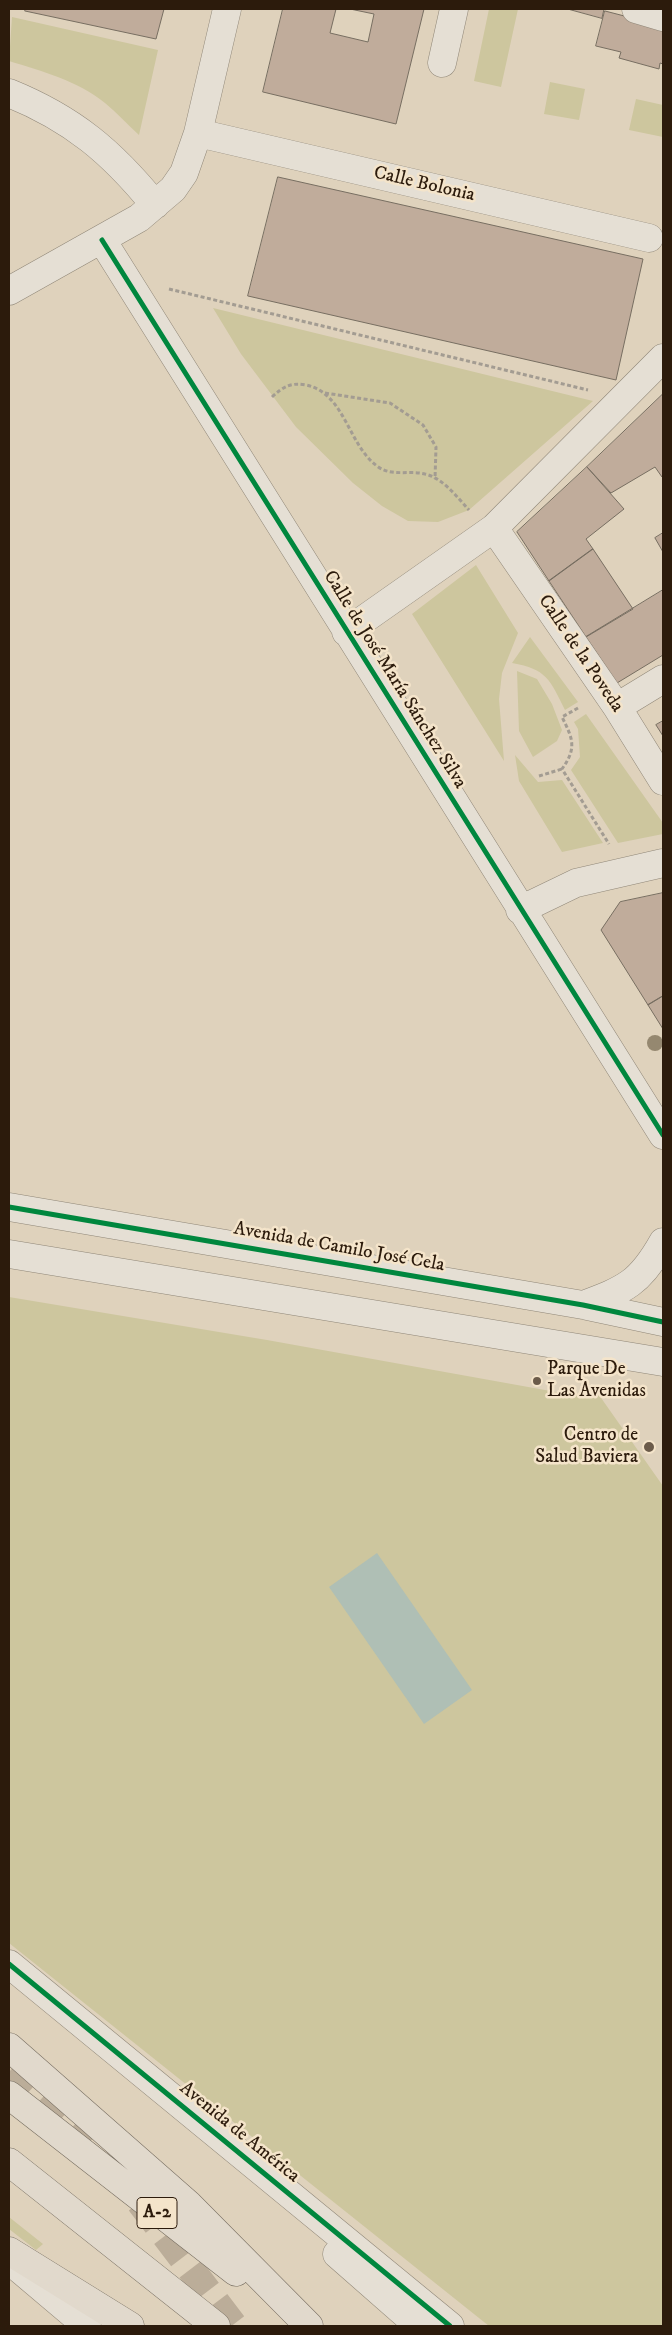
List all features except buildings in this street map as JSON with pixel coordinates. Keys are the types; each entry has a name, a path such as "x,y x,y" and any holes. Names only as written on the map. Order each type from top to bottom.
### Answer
{"highway":[{"path":"9,2047 189,2205 309,2326"},
{"name":"A-2","path":"9,2095 171,2223 309,2326"},
{"name":"A-2","path":"9,2162 216,2326"},
{"path":"9,2251 130,2326"}],"street":[{"path":"9,291 102,240 155,205 173,189 184,173 198,132 227,9"},
{"path":"442,63 454,9"},
{"path":"636,9 663,17"},
{"path":"9,93 53,114 85,133 138,185 155,205"},
{"name":"Calle Bolonia","path":"198,132 649,238"},
{"name":"Calle de José María Sánchez Silva","path":"102,240 520,910 663,1135"},
{"path":"346,632 494,528 663,358"},
{"name":"Calle de la Poveda","path":"494,528 617,707 663,781"},
{"path":"617,707 663,679"},
{"path":"520,910 576,882 663,863"},
{"name":"Avenida de Camilo José Cela","path":"9,1207 583,1305 663,1322"},
{"path":"583,1305 617,1292 633,1283 648,1268 663,1242"},
{"path":"9,1254 663,1362"},
{"name":"Avenida de América","path":"9,1964 450,2326"},
{"path":"9,1984 78,2038 312,2232 419,2326"},
{"path":"9,2260 87,2326"}],"path":[{"path":"126,278 623,399"},
{"path":"272,396 282,387 296,383 312,386 325,393 390,402 423,425 436,447 435,479"},
{"path":"325,393 348,424 360,447 377,466 400,474 425,474 448,488 469,510"},
{"path":"539,776 562,769 571,756 572,737 562,717 578,708"},
{"path":"562,769 611,847 588,852 595,878"}],"shaded area":[{"path":"489,9 518,9 501,87 474,81"},
{"path":"12,17 158,50 139,135 94,95 59,77 9,61"},
{"path":"550,82 585,89 579,120 544,114"},
{"path":"636,99 663,105 663,137 629,130"},
{"path":"213,308 593,401 469,510 438,522 408,521 382,506 353,483 296,427 241,354"},
{"path":"476,565 518,633 502,673 499,699 504,761 412,614"},
{"path":"530,637 578,702 565,710 546,678 533,669 512,663"},
{"path":"517,671 537,679 552,704 562,730 557,741 533,757 519,731"},
{"path":"586,714 663,823 663,834 618,843 571,770 580,757 578,729 574,722"},
{"path":"515,755 538,782 562,780 603,843 562,852 519,781"},
{"path":"9,1297 267,1340 556,1392 599,1395 663,1486 663,2326 489,2326 9,1943"},
{"path":"377,1553 472,1690 424,1724 329,1587"},
{"path":"9,2217 43,2244 36,2250 9,2229"}],"tunnel":[{"path":"9,2072 89,2143"},
{"path":"140,2202 234,2326"}],"cycle path":[{"path":"102,240 663,1135"},
{"path":"9,1207 583,1305 663,1322"},
{"path":"9,1964 450,2326"}],"place":[{"name":"Parque De Las Avenidas","path":"537,1381"},
{"name":"Centro de Salud Baviera","path":"649,1447"}]}
